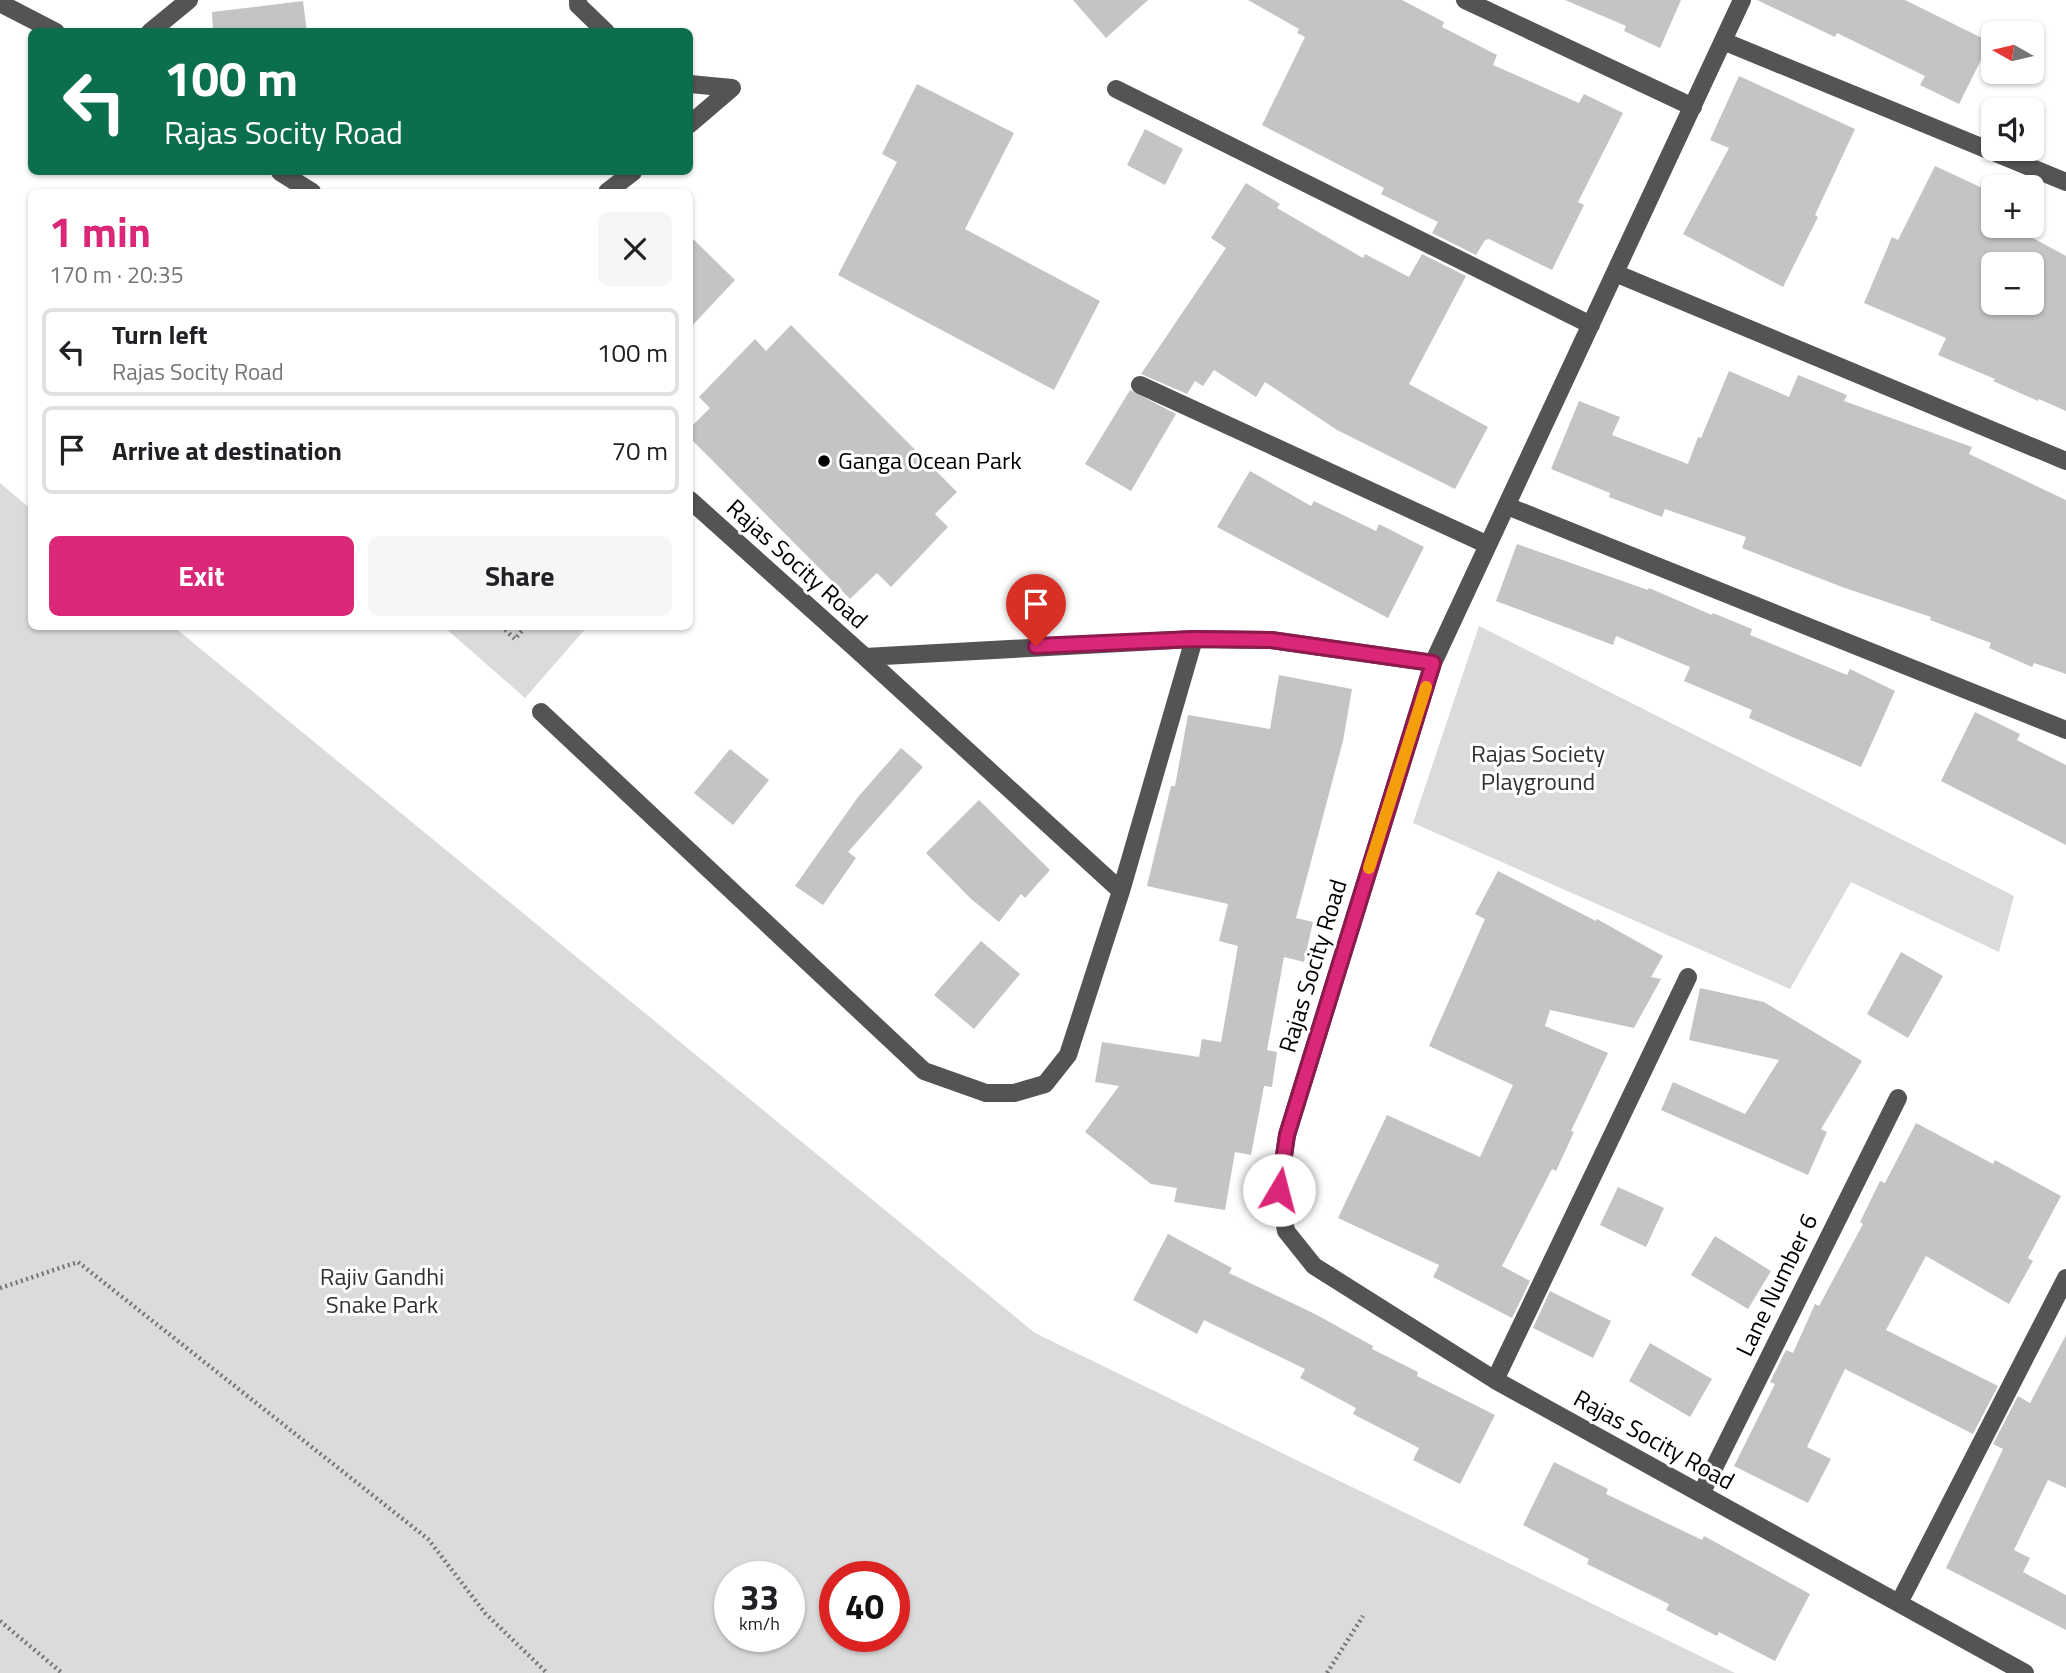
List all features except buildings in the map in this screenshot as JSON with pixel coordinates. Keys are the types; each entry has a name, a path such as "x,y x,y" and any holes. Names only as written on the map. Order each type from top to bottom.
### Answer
{"street":[{"path":"155,28 189,0"},
{"path":"578,0 578,5 602,28"},
{"path":"1465,0 1693,107"},
{"path":"1433,663 1742,0"},
{"path":"0,3 48,28"},
{"path":"1723,41 2066,181"},
{"path":"693,84 732,88 693,121"},
{"path":"1116,89 1591,326"},
{"path":"285,175 307,189"},
{"path":"611,189 628,175"},
{"path":"1615,273 2066,461"},
{"path":"1140,386 1488,545"},
{"name":"Rajas Socity Road","path":"693,503 865,657 1194,639 1271,640 1433,663 1287,1135 1279,1190 1286,1231 1314,1266 1495,1380 2025,1673"},
{"path":"1507,506 2066,730"},
{"path":"541,712 924,1071 986,1093 1014,1094 1045,1084 1068,1055 1121,891 1194,639"},
{"path":"865,657 1121,891"},
{"path":"1495,1380 1688,977"},
{"name":"Lane Number 6","path":"1701,1493 1898,1098"},
{"path":"1899,1603 2066,1278"}],"path":[{"path":"505,630 515,639 523,630"},
{"path":"0,1288 78,1262 428,1539 485,1613 547,1673"},
{"path":"1327,1673 1363,1616"},
{"path":"0,1621 62,1673"}],"green space":[{"name":"Rajiv Gandhi Snake Park","path":"0,483 28,506 28,630 178,630 1035,1333 1735,1673 0,1673"},
{"name":"Rajas Society Playground","path":"1479,626 2014,896 1999,952 1851,882 1790,989 1413,823"},
{"path":"447,630 584,630 525,698"}],"slow traffic":[{"path":"1369,868 1426,687"}],"place":[{"name":"Ganga Ocean Park","path":"824,461"}],"route":[{"path":"1036,646 1194,639 1271,640 1433,663 1287,1135 1279,1190"}]}
